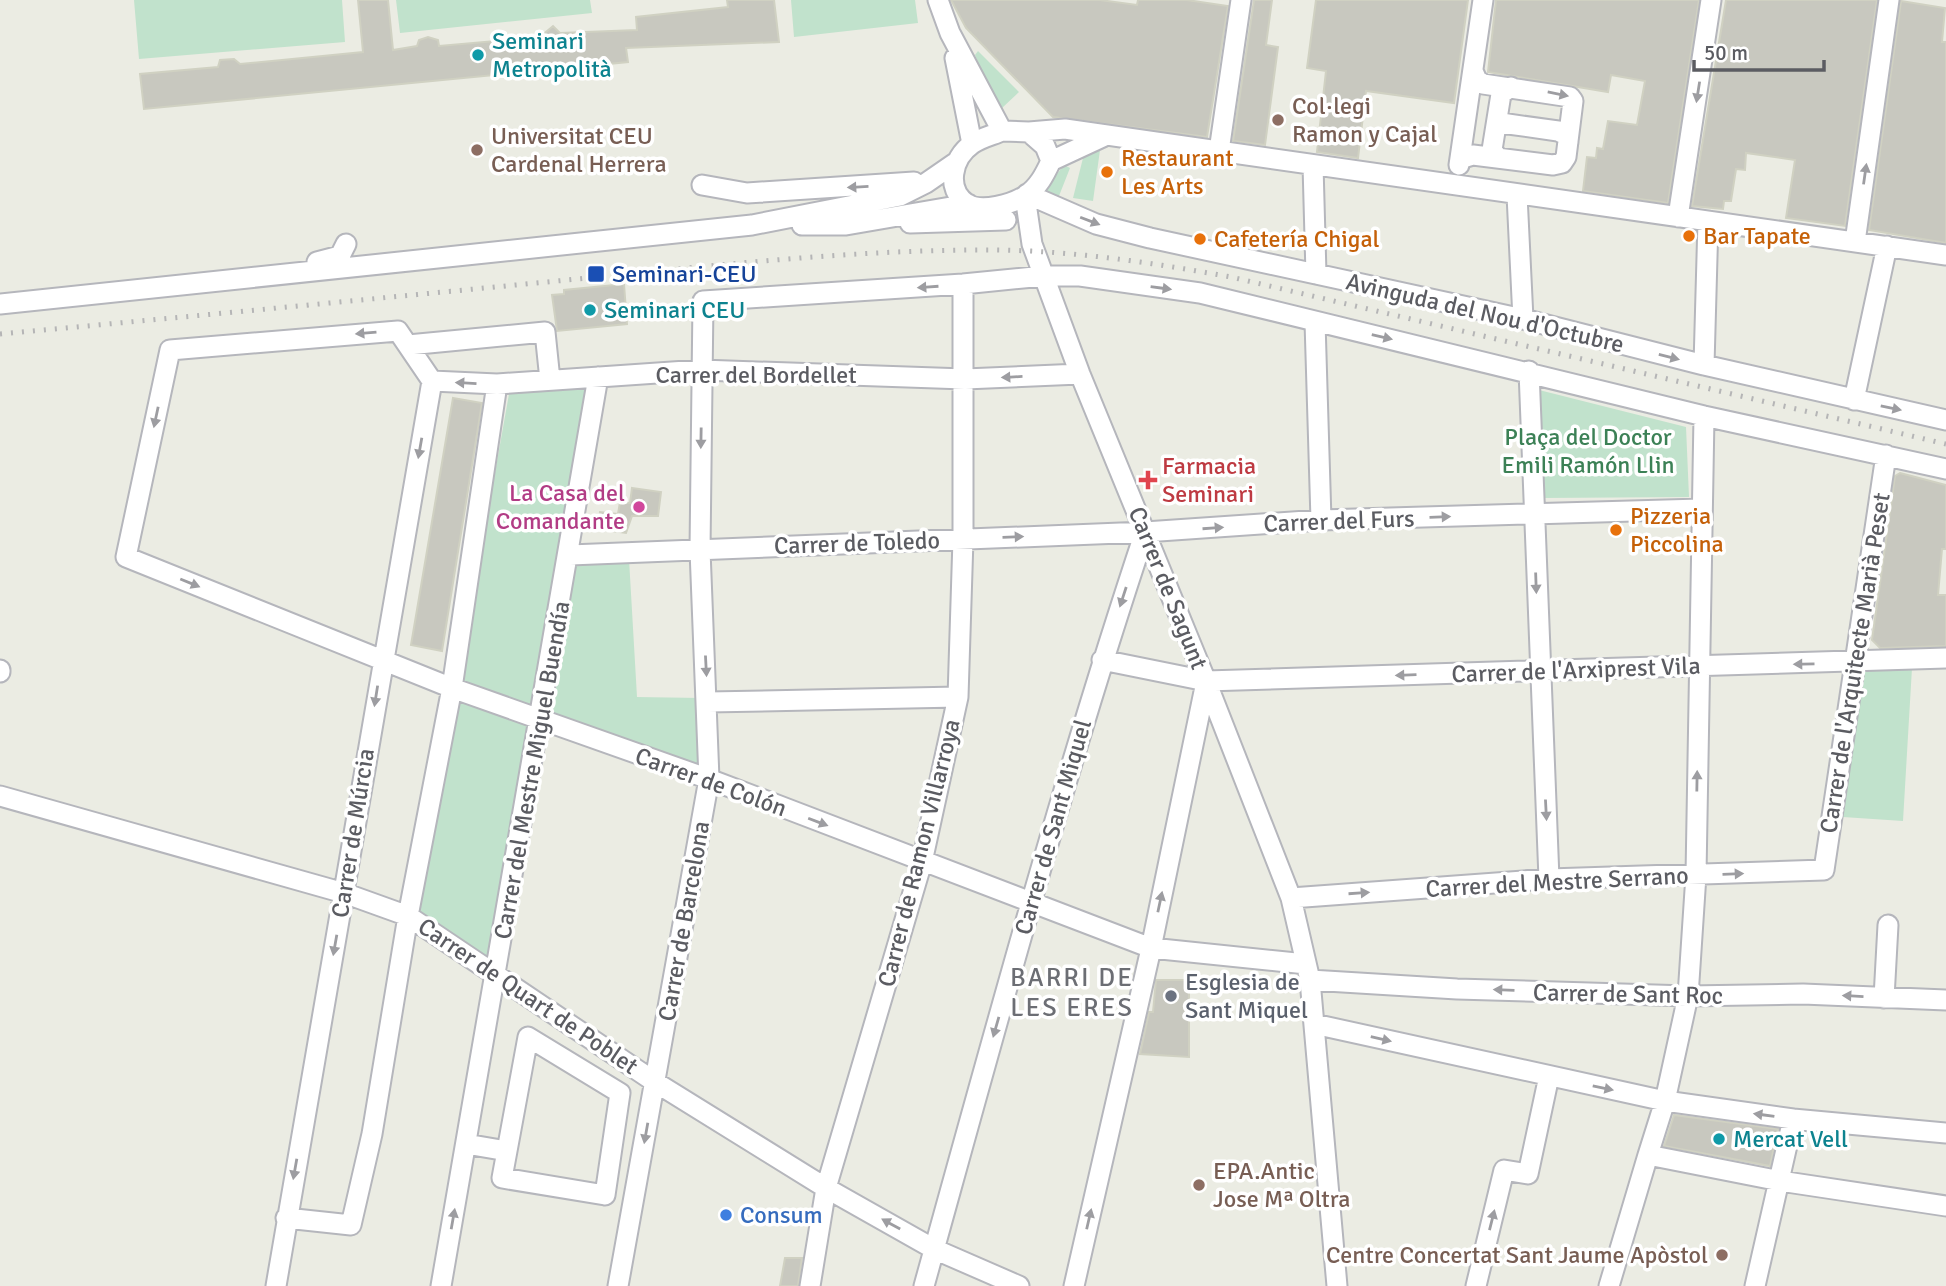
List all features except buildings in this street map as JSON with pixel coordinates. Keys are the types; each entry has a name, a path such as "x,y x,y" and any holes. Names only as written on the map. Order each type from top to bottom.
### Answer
{"street":[{"path":"938,0 950,33 1002,131"},
{"path":"1219,151 1241,0"},
{"path":"1456,186 1483,0"},
{"path":"1678,217 1712,0"},
{"path":"1855,242 1889,0"},
{"path":"950,33 972,144"},
{"path":"1460,159 1468,154 1558,164 1566,157 1573,102 1570,97 1483,84 1477,80 1473,71"},
{"path":"1498,158 1492,150 1501,94 1511,88"},
{"path":"1496,126 1502,123 1558,131 1566,135 1568,142"},
{"path":"0,304 752,225 900,196 956,163 972,144 1002,131 1065,129 1946,255"},
{"path":"1029,132 1045,146 1051,161"},
{"path":"846,225 976,207 1026,195 1044,178 1051,161 1107,135"},
{"path":"956,163 953,177 956,191 976,207 1006,220 1032,239 1046,203"},
{"path":"1313,165 1316,274"},
{"path":"702,185 747,194 926,183"},
{"name":"Avinguda del Nou d'Octubre","path":"1026,195 1096,224 1523,319 1704,365 1946,420"},
{"name":"Carrer de Sagunt","path":"1026,195 1032,239 1080,374 1206,681 1291,898 1308,972 1320,1125 1337,1286"},
{"path":"1517,195 1523,319"},
{"path":"752,225 1006,220"},
{"path":"1704,365 1708,221"},
{"path":"258,278 340,256 346,244"},
{"path":"1854,400 1887,246"},
{"name":"Avinguda del Nou d'Octubre","path":"704,301 962,285 1044,276 1080,276 1200,293 1529,371 1704,416 1946,469"},
{"name":"Carrer de Ramon Villarroya","path":"810,1286 826,1188 922,862 958,696 965,379 962,285"},
{"name":"Carrer de Barcelona","path":"618,1286 709,779 700,550 704,301"},
{"path":"1315,322 1321,520"},
{"name":"Carrer de Colón","path":"408,345 398,331 170,350 126,557 452,688 709,779 922,862 1031,900 1150,948 1308,972"},
{"path":"432,381 408,345 545,332 550,380"},
{"name":"Carrer del Bordellet","path":"432,381 497,384 701,370 965,379 1080,374"},
{"path":"1529,371 1549,879"},
{"name":"Carrer del Mestre Miguel Buendía","path":"441,1286 598,377"},
{"name":"Carrer de Múrcia","path":"276,1286 381,660 432,381"},
{"path":"286,1218 351,1226 372,1134 408,916 452,688 497,384"},
{"path":"1609,1286 1665,1101 1689,996 1696,875 1704,416"},
{"name":"Carrer de l'Arquitecte Marià Peset","path":"1824,870 1886,455"},
{"path":"1534,515 1701,509"},
{"name":"Carrer del Furs","path":"1144,532 1321,520 1534,515"},
{"name":"Carrer de Toledo","path":"569,555 1144,532"},
{"name":"Carrer de Sant Miquel","path":"924,1286 1031,900 1102,660 1144,532"},
{"name":"Carrer de l'Arxiprest Vila","path":"1102,660 1206,681 1854,663 1946,658"},
{"path":"1074,1286 1150,948 1206,681"},
{"path":"708,702 958,696"},
{"name":"Carrer de Quart de Poblet","path":"0,796 344,893 408,916 496,972 656,1082 826,1188 934,1248 1019,1286"},
{"path":"0,805 21,803"},
{"name":"Carrer del Mestre Serrano","path":"1291,898 1549,879 1824,870"},
{"path":"1884,998 1888,925"},
{"name":"Carrer de Sant Roc","path":"1308,972 1457,989 1689,996 1804,994 1946,1000"},
{"path":"1314,1024 1665,1101 1793,1119 1946,1133"},
{"path":"528,1037 620,1093 605,1195 502,1178 507,1151 528,1037"},
{"path":"1476,1286 1504,1170 1528,1174 1549,1076"},
{"path":"1755,1286 1793,1119"},
{"path":"466,1144 507,1151"},
{"path":"1648,1155 1780,1181 1946,1206"}],"green space":[{"path":"134,0 342,0 345,42 139,59"},
{"path":"396,0 590,0 592,13 400,33"},
{"path":"791,0 915,0 918,23 794,37"},
{"path":"978,51 1019,92 1002,108 986,84 975,55"},
{"path":"1100,150 1093,201 1073,198 1084,154"},
{"path":"1064,165 1070,168 1057,201 1045,194 1045,189"},
{"path":"590,387 536,714 457,686 509,394"},
{"name":"Plaça del Doctor Emili Ramón Llin","path":"1539,390 1686,427 1689,497 1541,498"},
{"path":"629,559 637,697 701,698 702,773 543,719 572,560"},
{"path":"1912,668 1903,821 1843,817 1861,669"},
{"path":"456,693 534,723 492,965 414,914"}],"railway":[{"path":"0,334 777,260 942,250 1027,251 1115,259 1231,277 1946,444"}],"place":[{"name":"Seminari Metropolità","path":"478,55"},
{"name":"Col·legi Ramon y Cajal","path":"1278,120"},
{"name":"Universitat CEU Cardenal Herrera","path":"477,150"},
{"name":"Restaurant Les Arts","path":"1107,172"},
{"name":"Bar Tapate","path":"1689,236"},
{"name":"Cafetería Chigal","path":"1200,239"},
{"name":"Seminari-CEU","path":"596,274"},
{"name":"Seminari CEU","path":"590,310"},
{"name":"Farmacia Seminari","path":"1148,480"},
{"name":"La Casa del Comandante","path":"639,507"},
{"name":"Pizzeria Piccolina","path":"1616,530"},
{"name":"Esglesia de Sant Miquel","path":"1171,996"},
{"name":"Mercat Vell","path":"1719,1139"},
{"name":"EPA.Antic Jose Mª Oltra","path":"1199,1185"},
{"name":"Consum","path":"726,1215"},
{"name":"Centre Concertat Sant Jaume Apòstol","path":"1722,1255"}],"district":[{"name":"BARRI DE LES ERES","path":"1072,993"}]}
